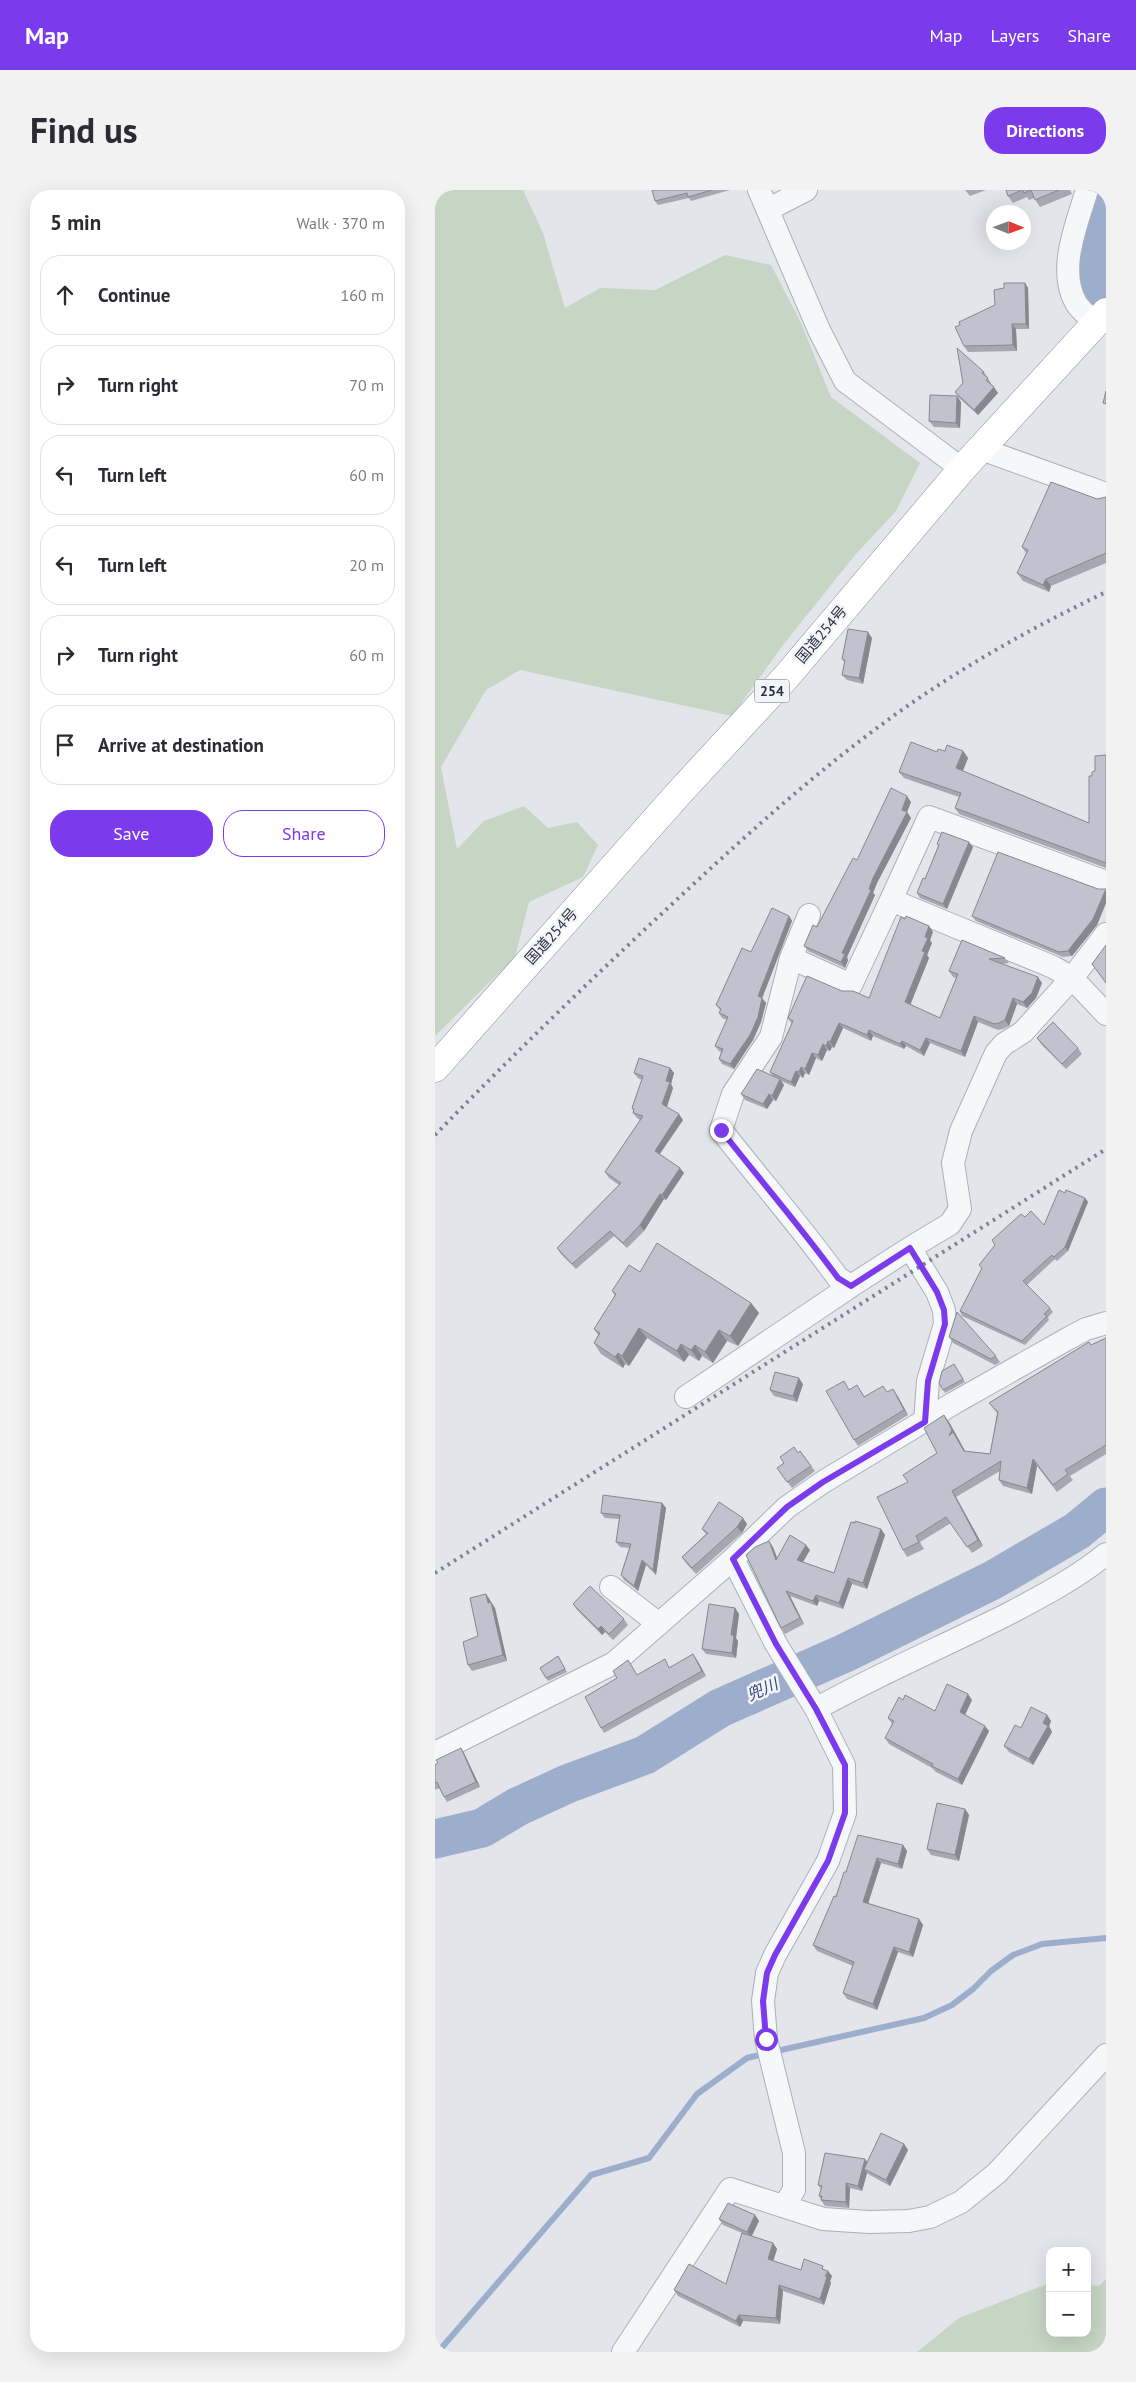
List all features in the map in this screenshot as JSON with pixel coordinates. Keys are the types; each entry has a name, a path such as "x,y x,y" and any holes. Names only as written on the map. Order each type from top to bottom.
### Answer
{"highway":[{"name":"国道254号","path":"435,1068 679,793 787,676 962,469 1100,317"}],"street":[{"path":"806,190 764,199 819,330 845,380 962,469"},
{"path":"1087,190 1071,244 1068,277 1076,304 1100,317"},
{"path":"981,449 1106,494"},
{"path":"791,958 851,985 929,817 1106,882"},
{"path":"891,900 1053,967 1072,978 1106,1014"},
{"path":"809,915 791,958 771,1037 733,1094 721,1130 751,1169 779,1200 838,1278 851,1286"},
{"path":"686,1396 851,1286 950,1224 960,1209 953,1163 961,1131 996,1053 1004,1044 1023,1032 1072,978 1106,934"},
{"path":"910,1248 937,1292 944,1310 945,1324 928,1381 925,1422"},
{"path":"435,1753 614,1663 733,1559 787,1507 823,1482 954,1403 1069,1338 1086,1329 1106,1323"},
{"path":"812,1702 859,1685 944,1647 1029,1603 1090,1567 1106,1554"},
{"path":"733,1559 776,1644 812,1702 845,1765 845,1813 828,1861 775,1955 767,1973 763,2001 766,2039 794,2153 794,2190 784,2206"},
{"path":"611,1587 659,1624"},
{"path":"623,2352 730,2189 823,2219 893,2222 930,2217 961,2202 997,2173 1106,2055"}],"green space":[{"path":"435,190 523,190 543,233 565,308 600,288 655,290 725,255 771,265 801,323 831,397 920,463 896,511 855,555 783,645 732,716 520,670 486,690 441,767 457,849 484,821 524,806 548,828 577,822 598,845 583,877 529,902 515,957 435,1036"},
{"path":"1106,2279 1106,2352 917,2352 959,2318 1046,2285 1046,2337 1091,2337 1091,2285 1099,2286"}],"building":[{"path":"652,190 712,190 688,197 687,193 655,201"},
{"path":"1006,190 1022,190 1008,196"},
{"path":"1031,190 1059,190 1035,200"},
{"path":"1004,283 1025,283 1026,324 1012,324 1013,345 964,346 955,327 960,325 959,322 995,305 994,290 1004,288"},
{"path":"957,348 984,372 982,373 988,378 986,380 994,387 974,410 955,392 963,383"},
{"path":"1106,391 1106,404 1103,403"},
{"path":"930,395 957,396 956,423 929,421"},
{"path":"1051,482 1097,499 1106,497 1106,553 1046,579 1043,585 1017,573 1028,550 1022,547"},
{"path":"848,629 868,632 859,678 842,675 845,660 842,659"},
{"path":"911,742 937,752 938,749 945,751 947,745 963,751 956,768 1089,823 1089,776 1092,776 1092,772 1095,771 1095,756 1106,755 1106,863 955,808 961,793 899,772"},
{"path":"891,788 907,796 902,810 907,812 873,878 869,889 871,890 842,953 845,954 841,962 804,946 813,925 817,927 853,858 857,860"},
{"path":"942,832 969,842 943,904 917,893 939,845 937,844"},
{"path":"998,852 1098,889 1106,889 1093,919 1068,951 1059,952 972,916"},
{"path":"772,908 789,916 758,996 762,998 758,1017 750,1035 730,1064 719,1059 723,1049 715,1046 728,1017 719,1013 721,1009 716,1005 742,948 751,952"},
{"path":"906,916 929,926 925,937 928,938 922,951 925,952 905,1002 940,1018 958,974 949,971 962,940 1005,958 989,959 1038,977 1032,993 1023,1002 1013,998 1005,1020 999,1023 994,1024 974,1016 961,1051 926,1038 920,1050 902,1041 900,1044 869,1030 867,1035 839,1023 830,1042 828,1041 826,1046 823,1044 818,1055 812,1053 805,1069 801,1067 799,1072 796,1071 791,1082 770,1072 793,1021 788,1018 807,976 842,991 853,991 869,998 901,917 905,919"},
{"path":"1106,945 1106,983 1092,964"},
{"path":"1053,1022 1078,1048 1062,1064 1037,1038"},
{"path":"639,1058 670,1068 666,1081 670,1082 662,1104 679,1114 655,1151 680,1168 640,1225 623,1243 610,1231 572,1264 557,1248 621,1183 605,1172 643,1116 633,1113 634,1109 632,1108 643,1076 634,1073"},
{"path":"757,1069 780,1079 772,1096 769,1094 763,1104 741,1094"},
{"path":"1059,1190 1065,1193 1066,1190 1085,1198 1065,1247 1054,1257 1052,1255 1023,1281 1050,1308 1044,1314 1047,1316 1022,1341 960,1311 982,1268 979,1265 995,1245 992,1240 1021,1214 1025,1217 1031,1211 1044,1225"},
{"path":"657,1243 751,1303 730,1336 719,1330 705,1352 695,1345 691,1350 681,1344 677,1351 639,1328 622,1356 618,1353 615,1357 594,1343 600,1333 594,1329 616,1294 612,1291 629,1265 640,1272"},
{"path":"957,1312 996,1356 991,1359 949,1337"},
{"path":"1106,1338 1106,1445 1065,1470 1068,1474 1053,1485 1033,1459 1027,1488 999,1480 1001,1461 952,1491 978,1540 967,1547 946,1517 916,1536 919,1542 903,1550 877,1497 908,1482 903,1475 937,1453 924,1428 944,1415 952,1430 949,1436 953,1432 964,1451 990,1454 998,1412 989,1403 1089,1342 1091,1345"},
{"path":"954,1364 963,1379 943,1390 939,1383 942,1371"},
{"path":"775,1372 799,1378 793,1396 770,1390"},
{"path":"844,1381 849,1390 857,1385 864,1397 883,1386 887,1392 893,1389 904,1410 854,1440 826,1391"},
{"path":"794,1447 798,1453 800,1451 811,1466 787,1482 777,1468 784,1463 780,1457"},
{"path":"603,1495 662,1503 653,1570 642,1560 634,1586 621,1575 631,1544 616,1542 620,1515 601,1513"},
{"path":"719,1502 743,1518 737,1527 692,1568 682,1557 708,1533 702,1529"},
{"path":"855,1521 881,1529 863,1583 848,1578 839,1603 816,1595 813,1601 786,1591 800,1618 781,1628 746,1555 755,1547 769,1541 776,1560 790,1535 806,1545 797,1560 834,1573 851,1522 855,1523"},
{"path":"590,1586 624,1619 609,1634 601,1626 598,1629 573,1604"},
{"path":"486,1594 488,1603 491,1602 503,1655 468,1665 463,1642 478,1636 470,1598"},
{"path":"709,1604 735,1608 731,1635 734,1635 732,1653 702,1649"},
{"path":"693,1654 702,1671 601,1728 585,1697 617,1678 613,1671 628,1660 637,1675 665,1659 669,1668"},
{"path":"558,1656 565,1669 546,1678 540,1668"},
{"path":"947,1684 968,1694 960,1712 985,1726 958,1779 885,1738 894,1721 888,1718 899,1697 903,1700 905,1695 935,1711"},
{"path":"1031,1707 1047,1715 1043,1723 1048,1726 1029,1759 1004,1746 1015,1725 1021,1728"},
{"path":"461,1748 476,1782 444,1797 437,1782 435,1783 435,1765 438,1763 436,1760"},
{"path":"937,1803 965,1809 955,1855 927,1849"},
{"path":"858,1835 903,1845 898,1864 877,1858 863,1902 919,1919 909,1952 894,1947 873,2004 843,1993 854,1962 813,1945 834,1896 836,1897"},
{"path":"881,2133 904,2144 886,2180 864,2169"},
{"path":"825,2153 865,2159 858,2186 846,2183 846,2202 821,2200 822,2196 819,2196 822,2186 818,2185"},
{"path":"728,2203 755,2215 747,2232 719,2219"},
{"path":"742,2233 773,2243 768,2259 801,2270 804,2259 823,2266 822,2269 828,2271 825,2276 827,2277 820,2299 779,2285 776,2318 739,2315 736,2321 674,2290 689,2264 726,2284"}],"waterway":[{"path":"1098,288 1088,265 1091,238 1105,190"},
{"name":"兜川","path":"435,1839 482,1828 517,1807 567,1784 645,1755 720,1708 845,1653 993,1580 1077,1531 1106,1507"},
{"path":"781,2050 924,2018 952,2005 973,1989 991,1971 1013,1955 1042,1944 1106,1938"},
{"path":"438,2352 591,2175 649,2158 697,2094 747,2058 764,2054"}],"railway":[{"path":"435,1135 628,945 738,843 851,747 962,670 1019,637 1106,592"},
{"path":"435,1573 1106,1149"}],"route":[{"path":"721,1130 751,1169 779,1200 838,1278 851,1286 910,1248 937,1292 944,1310 945,1324 928,1381 925,1422 823,1482 787,1507 733,1559 776,1644 816,1709 845,1765 845,1813 828,1861 801,1912 775,1955 767,1973 763,2001 766,2039"}]}
